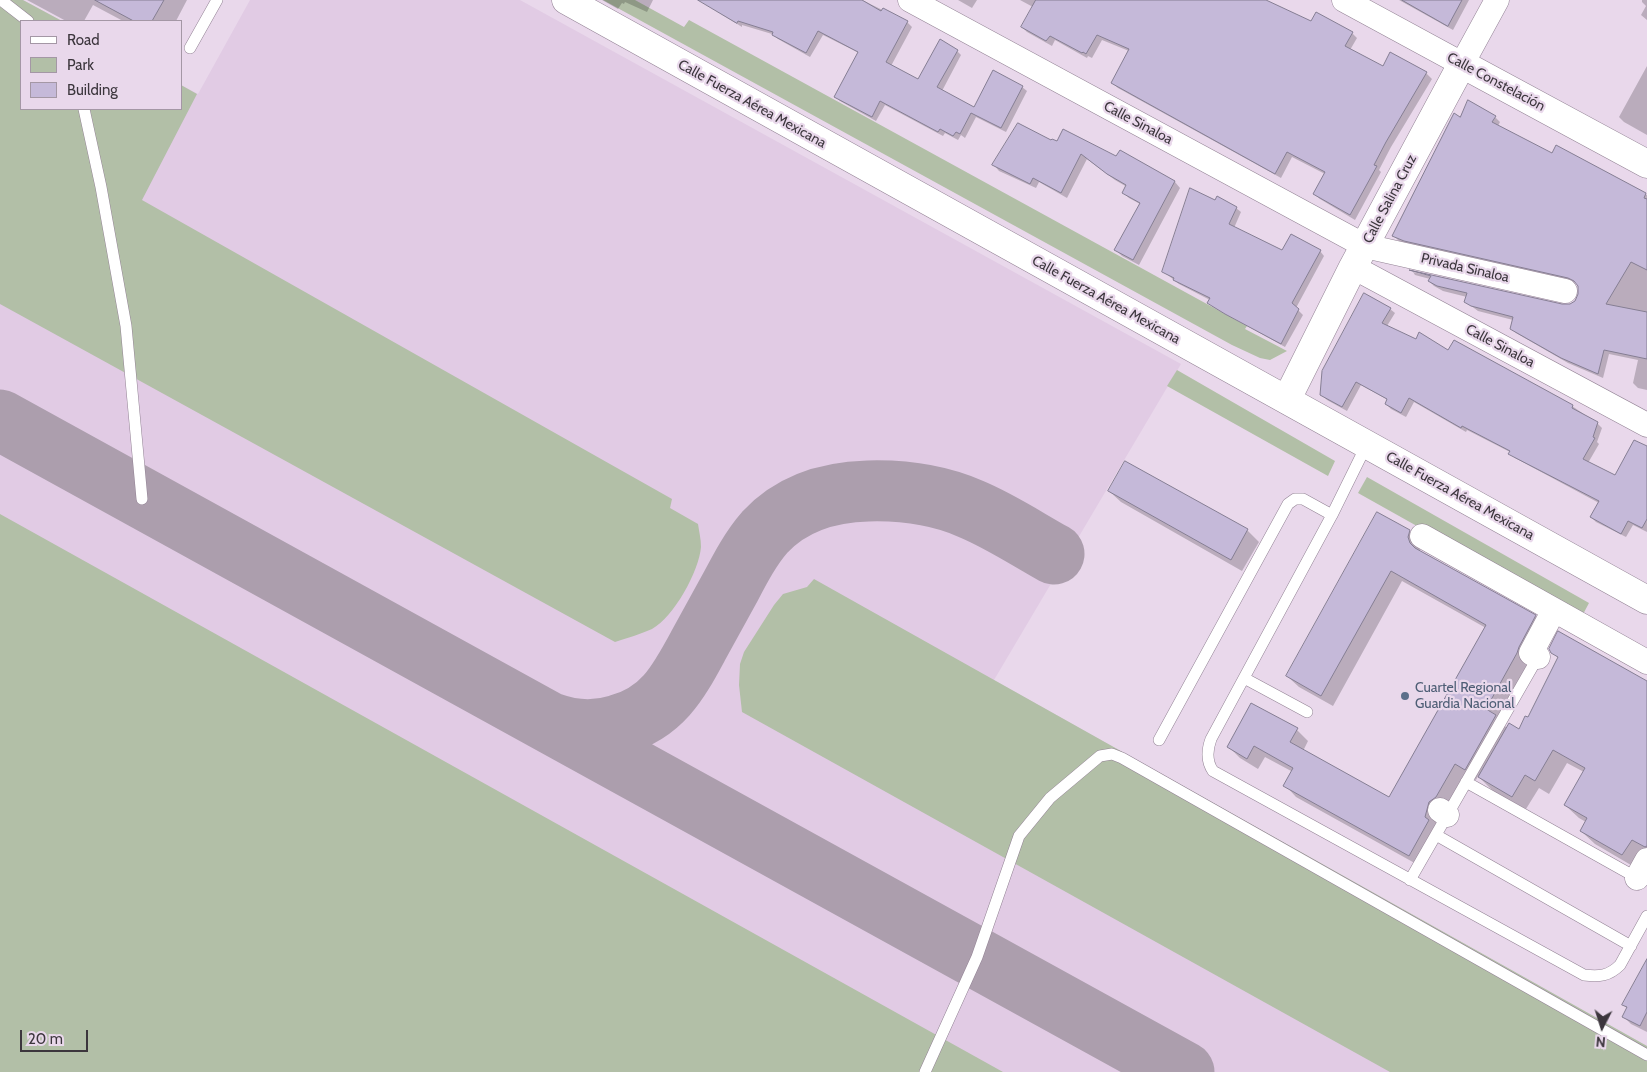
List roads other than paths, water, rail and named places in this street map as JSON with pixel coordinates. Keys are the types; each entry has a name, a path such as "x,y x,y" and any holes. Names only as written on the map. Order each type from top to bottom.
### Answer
{"main road":[{"name":"Calle Fuerza Aérea Mexicana","path":"566,0 1647,600"},
{"name":"Calle Salina Cruz","path":"1286,399 1359,256 1462,64"},
{"name":"Calle Constelación","path":"1462,64 1647,164"}],"street":[{"name":"Calle Sinaloa","path":"910,0 1359,256 1535,365 1647,425"},
{"name":"Calle Constelación","path":"1344,0 1462,64"},
{"name":"Calle Salina Cruz","path":"1462,64 1497,0"},
{"name":"Privada Sinaloa","path":"1359,256 1564,291"},
{"path":"1609,403 1647,412"},
{"path":"1422,536 1647,662"},
{"path":"1538,657 1530,653 1554,610"}],"lane":[{"path":"1,0 27,20"},
{"path":"190,48 217,0"},
{"path":"84,110 101,187 126,326 142,499"},
{"path":"1367,444 1332,515 1211,739 1208,750 1209,765 1213,771 1584,975 1603,976 1611,973 1620,965 1647,916"},
{"path":"1159,740 1288,504 1295,499 1303,500 1332,515"},
{"path":"1410,880 1441,820 1466,782 1538,657"},
{"path":"1244,678 1307,712"},
{"path":"925,1072 976,957 1019,836 1050,798 1100,756 1112,754 1647,1055"},
{"path":"1466,782 1644,874"},
{"path":"1441,820 1631,946"}],"place":[{"name":"Cuartel Regional Guardia Nacional","path":"1405,696"}]}
